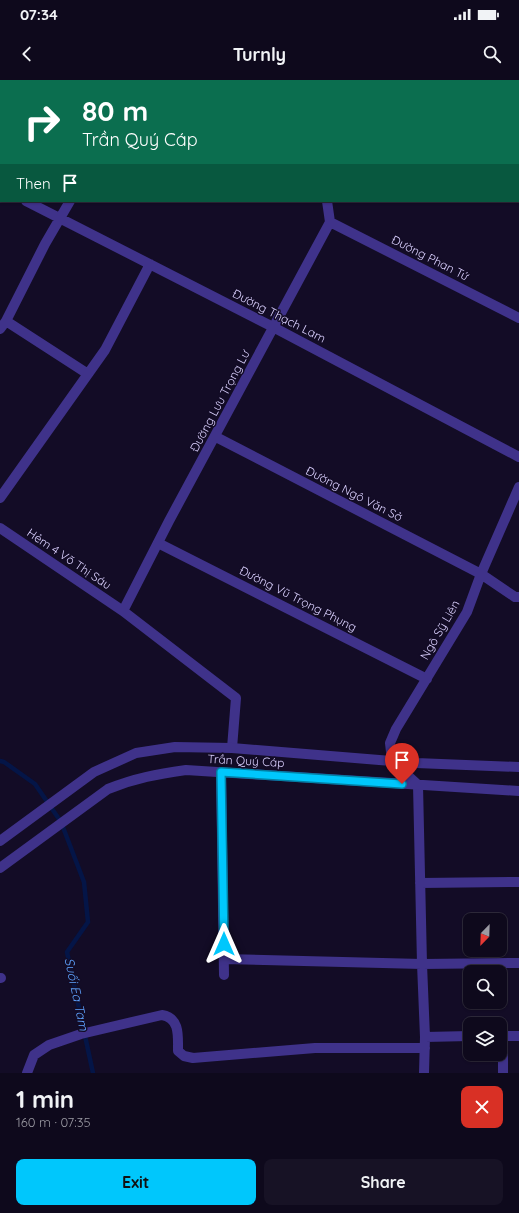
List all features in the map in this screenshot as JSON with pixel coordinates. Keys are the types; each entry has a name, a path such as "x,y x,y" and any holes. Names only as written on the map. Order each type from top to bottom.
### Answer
{"street":[{"name":"Đường Thạch Lam","path":"28,202 274,327 519,457"},
{"path":"69,202 3,325 88,374"},
{"path":"327,202 330,222"},
{"name":"Đường Phan Tứ","path":"330,222 519,318"},
{"name":"Đường Lưu Trọng Lư","path":"123,611 330,222"},
{"path":"0,498 105,350 150,264"},
{"name":"Đường Ngô Văn Sở","path":"216,437 481,574 515,597 519,598"},
{"name":"Ngô Sỹ Liên","path":"392,761 390,743 396,729 467,612 481,574 519,487"},
{"name":"Hẻm 4 Võ Thị Sáu","path":"0,528 123,611 236,698 232,748"},
{"name":"Đường Vũ Trọng Phụng","path":"158,543 427,679"},
{"name":"Trần Quý Cáp","path":"0,841 94,772 136,753 175,747 232,748 392,761 519,767"},
{"path":"392,761 418,785 425,1037 424,1073"},
{"name":"Trần Quý Cáp","path":"0,868 108,789 128,781 153,774 186,770 519,791"},
{"path":"221,772 224,975"},
{"path":"420,883 519,882"},
{"path":"224,959 422,964 519,963"},
{"path":"26,1073 32,1058 38,1050 49,1045 86,1033 162,1015 166,1015 176,1023 178,1051 184,1056 193,1058 315,1048 424,1048"},
{"path":"425,1037 463,1036"},
{"path":"507,1036 519,1036"},
{"path":"503,1061 503,1073"}],"waterway":[{"name":"Suối Ea Tam","path":"0,761 4,762 35,784 61,822 84,882 88,922 67,952 93,1073"}],"route":[{"path":"224,944 223,817 221,772 402,784"}]}
